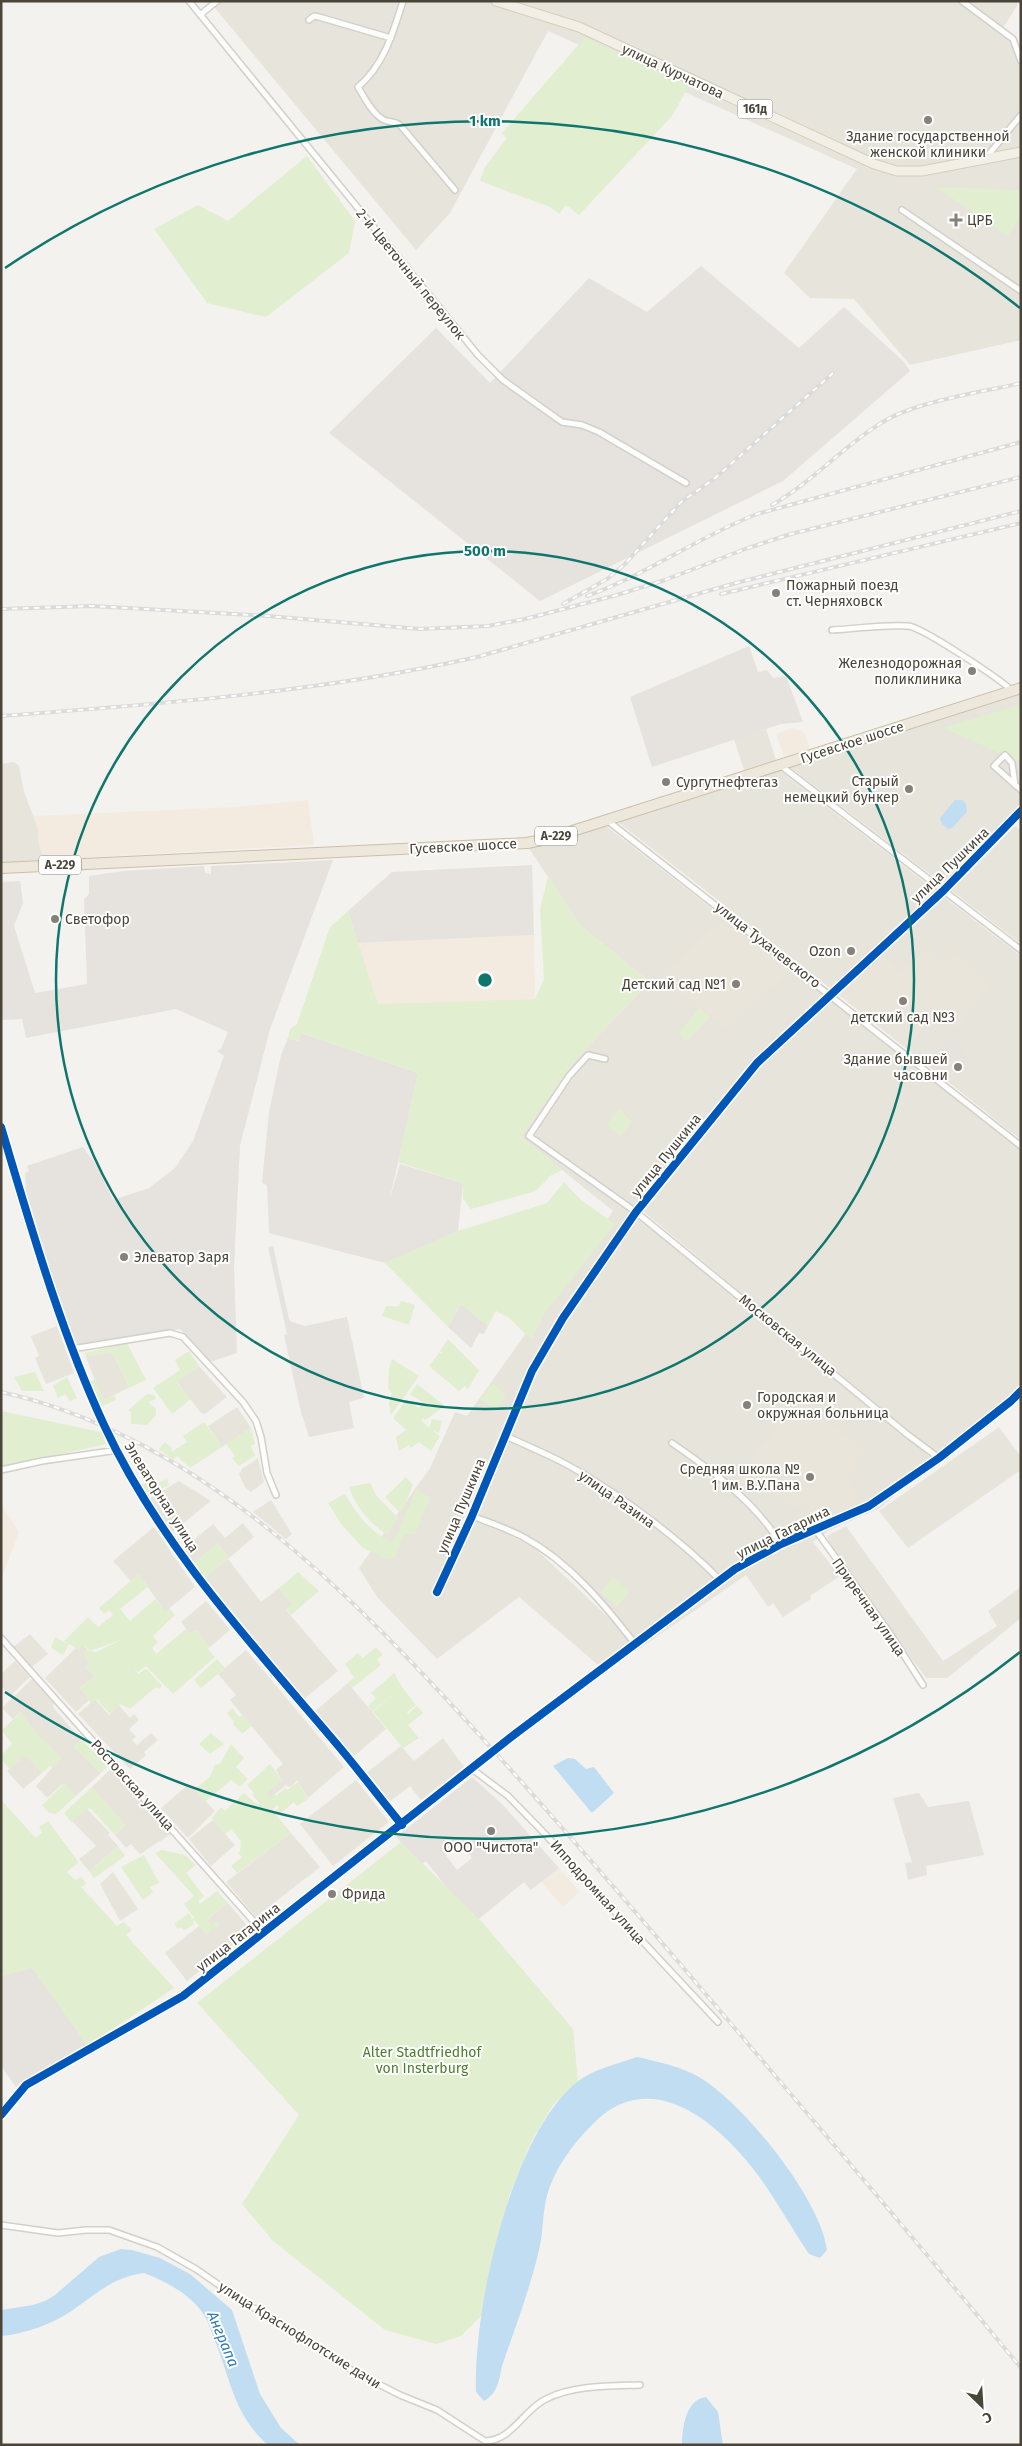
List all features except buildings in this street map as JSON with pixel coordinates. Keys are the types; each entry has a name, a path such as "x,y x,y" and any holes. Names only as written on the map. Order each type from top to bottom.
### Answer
{"highway":[{"name":"Гусевское шоссе","path":"1,868 527,842 547,839 1016,689"}],"main road":[{"name":"улица Курчатова","path":"496,1 579,27 874,164 897,171 922,171 1021,152"}],"street":[{"name":"2-й Цветочный переулок","path":"189,1 478,355 503,380 562,422 582,425 599,432 686,483"},
{"path":"200,15 217,1"},
{"path":"403,1 391,38 380,63 358,87 378,115 385,121 393,121 400,125 455,190"},
{"path":"962,1 1013,40 1021,61"},
{"path":"308,20 314,16 319,17 391,38"},
{"path":"984,159 1021,115"},
{"path":"902,210 1021,291"},
{"path":"832,630 910,626 1016,689"},
{"path":"1015,785 1012,763 1005,755 994,766 1015,785 1021,790"},
{"path":"780,765 1021,950"},
{"name":"улица Пушкина","path":"437,1592 472,1516 532,1371 562,1318 636,1212 757,1063 943,890 1021,812"},
{"path":"1015,819 1021,824"},
{"name":"улица Тухачевского","path":"607,820 1021,1146"},
{"name":"Московская улица","path":"605,1059 588,1055 569,1076 529,1136 636,1212 908,1435 939,1458"},
{"name":"Элеваторная улица","path":"1,1127 72,1349 105,1426 118,1450 165,1529 223,1609 402,1825"},
{"path":"72,1349 170,1333 183,1337 243,1402 256,1421 261,1437 267,1473 276,1495"},
{"name":"улица Гагарина","path":"1,2115 26,2085 183,1996 510,1738 720,1580 751,1559 781,1544 869,1506 939,1458 1012,1401 1021,1391"},
{"name":"улица Разина","path":"504,1435 561,1461 594,1482 701,1561 720,1580"},
{"path":"672,1443 724,1480 747,1501 770,1526 781,1544"},
{"path":"1,1470 118,1450"},
{"path":"472,1516 525,1538 553,1556 576,1577 635,1644"},
{"name":"Приречная улица","path":"815,1529 889,1632 923,1685"},
{"name":"Ростовская улица","path":"1,1638 264,1933"},
{"name":"Ипподромная улица","path":"472,1769 508,1796 546,1835 595,1891 718,2022"},
{"name":"улица Краснофлотские дачи","path":"1,2225 58,2233 109,2230 157,2248 196,2269 248,2305 268,2315 353,2371 400,2395 437,2410 484,2442 500,2439 547,2398 581,2389 640,2385"}],"shaded area":[{"path":"209,1 1020,1 1003,28 1021,45 1021,340 910,365 854,299 810,298 784,273 857,169 548,31 450,213 416,250"},
{"path":"701,266 799,348 844,307 904,362 910,371 783,481 540,601 329,433 436,328 490,383 589,278 647,312"},
{"path":"749,646 758,672 767,670 773,678 786,676 803,722 781,724 652,767 630,697"},
{"path":"1021,693 1021,803 1011,816 943,884 790,767"},
{"path":"792,728 804,732 810,749 784,757 776,734"},
{"path":"766,729 776,760 744,770 734,739"},
{"path":"14,762 19,766 24,792 38,828 39,845 44,860 42,866 1,868 1,764"},
{"path":"779,770 936,891 830,988 618,822"},
{"path":"308,800 314,845 44,860 39,845 38,828 33,816 235,807"},
{"path":"606,826 823,995 753,1060 635,1205 558,1315 528,1368 432,1592 436,1596 441,1594 475,1522 506,1533 535,1548 630,1638 570,1571 525,1538 472,1516 521,1395 563,1318 636,1212 935,1461 880,1508 828,1531 813,1542 840,1576 810,1596 811,1599 783,1617 773,1603 768,1607 746,1575 639,1649 632,1641 598,1665 519,1597 437,1659 377,1597 359,1568 430,1468 455,1412 467,1416 613,1211 521,1137 576,1059 650,982 581,926 528,847"},
{"path":"1015,826 1021,830 1021,944 951,890"},
{"path":"333,860 270,1029 240,1146 234,1267 237,1353 210,1362 180,1329 74,1345 61,1309 26,1192 25,1173 29,1171 27,1166 83,1147 97,1166 113,1200 149,1188 175,1168 193,1141 224,1056 217,1051 221,1049 228,1032 176,1009 26,1038 22,1019 1,1020 1,882 20,881 23,903 14,926 35,993 87,984 84,899 89,894 89,876 124,871 204,866 205,873 211,874 211,866"},
{"path":"532,865 534,935 358,943 348,911 392,872"},
{"path":"944,897 1021,956 1021,1140 838,994"},
{"path":"722,921 789,970 727,1029 660,976"},
{"path":"534,935 535,999 378,1004 358,943"},
{"path":"927,949 943,963 954,952 991,985 956,1028 937,1015 906,1047 839,995 882,954 900,973"},
{"path":"828,999 901,1051 1021,1146 1021,1391 939,1458 643,1211 758,1065"},
{"path":"301,1033 418,1073 390,1198 400,1164 463,1183 458,1231 385,1263 269,1233 267,1185 262,1183 269,1112 281,1055 288,1038 299,1041"},
{"path":"950,1037 962,1047 968,1064 959,1076 943,1062 935,1071 927,1065"},
{"path":"273,1246 289,1319 292,1322 305,1326 347,1317 364,1398 349,1402 354,1428 309,1437 301,1412 284,1335 287,1334 268,1247"},
{"path":"461,1304 488,1326 484,1334 479,1333 471,1348 448,1327"},
{"path":"57,1326 74,1373 46,1384 35,1358 39,1356 31,1336"},
{"path":"112,1352 129,1387 103,1400 86,1357"},
{"path":"199,1366 227,1397 205,1414 201,1413 177,1382"},
{"path":"801,1398 866,1452 858,1457 853,1472 846,1476 862,1503 816,1525 808,1503 797,1507 789,1504 762,1476 747,1491 734,1481"},
{"path":"237,1407 251,1428 222,1447 208,1426"},
{"path":"999,1427 1021,1457 1021,1470 908,1548 879,1511"},
{"path":"258,1458 264,1482 251,1492 245,1487 239,1474 242,1469"},
{"path":"179,1481 211,1501 171,1533 149,1499"},
{"path":"271,1500 292,1534 286,1539 253,1512"},
{"path":"1,1504 19,1532 1,1580"},
{"path":"243,1523 254,1537 229,1558 218,1543 194,1563 183,1549 213,1524 225,1538"},
{"path":"846,1526 943,1661 997,1626 988,1611 1021,1587 1021,1618 947,1678 926,1678 831,1549 827,1536"},
{"path":"154,1527 195,1587 165,1612 139,1574 131,1581 113,1561"},
{"path":"228,1559 261,1602 279,1588 292,1604 286,1610 338,1671 304,1699 203,1579"},
{"path":"206,1601 230,1630 210,1647 196,1630 190,1634 181,1622"},
{"path":"30,1634 48,1654 32,1667 13,1647"},
{"path":"83,1645 87,1649 83,1654 90,1663 86,1667 95,1676 80,1688 89,1700 76,1712 45,1678 76,1648 79,1650"},
{"path":"246,1650 344,1767 308,1798 297,1780 292,1786 288,1787 286,1785 270,1798 266,1793 282,1780 276,1770 283,1764 230,1700 236,1695 218,1674"},
{"path":"15,1661 30,1677 10,1696 1,1686 1,1674"},
{"path":"32,1679 54,1702 53,1707 81,1740 74,1747 101,1773 76,1796 64,1783 47,1798 36,1786 61,1758 42,1741 20,1712 13,1719 2,1708"},
{"path":"348,1683 386,1729 352,1758 314,1712"},
{"path":"95,1699 109,1715 119,1705 130,1718 134,1714 139,1720 129,1729 136,1737 132,1740 137,1745 151,1733 158,1740 144,1752 146,1755 130,1769 78,1714"},
{"path":"443,1738 464,1767 421,1800 410,1786 388,1803 365,1774 401,1746 414,1761"},
{"path":"26,1755 42,1773 23,1789 7,1771"},
{"path":"111,1769 171,1834 140,1854 131,1844 126,1848 115,1835 125,1825 92,1787"},
{"path":"472,1777 502,1804 559,1868 531,1890 524,1882 474,1923 426,1861 422,1864 396,1837","holes":["460,1842 472,1858 457,1870 445,1854"]},
{"path":"356,1780 389,1822 333,1866 300,1824"},
{"path":"189,1784 215,1811 188,1838 161,1808"},
{"path":"919,1793 928,1807 969,1801 984,1855 926,1866 927,1875 908,1880 905,1863 912,1862 893,1798"},
{"path":"87,1809 110,1833 108,1835 118,1846 89,1871 79,1859 96,1846 72,1821"},
{"path":"213,1820 235,1845 211,1866 189,1839"},
{"path":"291,1833 320,1867 256,1917 226,1882"},
{"path":"559,1868 580,1892 563,1907 541,1882"},
{"path":"113,1872 138,1909 120,1921 100,1884"},
{"path":"228,1903 251,1930 187,1981 165,1953"},
{"path":"32,1968 72,2005 87,2046 16,2087 1,2066 1,1976"}],"green space":[{"path":"585,37 689,86 672,116 579,215 566,205 559,214 550,207 480,181 485,167 507,138 502,133"},
{"path":"307,156 355,221 349,253 266,317 207,303 154,229 198,205 228,221"},
{"path":"936,187 1021,190 1021,216 1008,236"},
{"path":"1021,704 1021,762 943,728"},
{"path":"548,877 581,926 650,982 576,1059 521,1137 562,1170 550,1176 536,1191 471,1209 463,1199 463,1183 398,1162 418,1073 302,1033 299,1041 288,1038 290,1029 297,1024 330,927 348,911 378,1004 535,999 544,979 540,909"},
{"path":"699,1008 710,1017 687,1042 678,1034"},
{"path":"619,1109 632,1122 621,1136 606,1125"},
{"path":"564,1182 581,1200 615,1224 545,1313 532,1340 509,1318 496,1311 488,1326 461,1304 448,1327 385,1263 458,1231 547,1203"},
{"path":"401,1301 415,1305 409,1325 382,1316 386,1306 399,1306"},
{"path":"448,1339 479,1370 468,1389 465,1386 459,1391 429,1366 439,1353 442,1353 440,1351"},
{"path":"127,1343 146,1380 114,1395 116,1400 100,1407 89,1382 95,1379 103,1400 129,1387 112,1352 86,1357 85,1353"},
{"path":"189,1351 199,1366 177,1383 191,1399 172,1414 153,1388 180,1370 175,1360"},
{"path":"392,1359 419,1376 391,1415 389,1404 392,1393 388,1388 389,1369"},
{"path":"35,1372 44,1391 22,1391 14,1377"},
{"path":"67,1377 77,1398 70,1401 65,1394 58,1398 53,1386"},
{"path":"492,1383 506,1394 497,1410 479,1399"},
{"path":"417,1384 445,1406 425,1420 423,1418 421,1420 429,1428 432,1419 442,1421 439,1433 432,1430 440,1436 431,1451 419,1442 411,1448 409,1445 399,1451 396,1437 406,1430 393,1418 406,1400 419,1408 422,1402 410,1394"},
{"path":"147,1394 154,1395 156,1399 148,1402 156,1409 156,1415 147,1425 131,1424 131,1412 128,1410"},
{"path":"1,1411 101,1432 106,1444 1,1468"},
{"path":"204,1422 222,1447 190,1468 177,1456 173,1460 159,1449 165,1442 172,1448 171,1452 187,1442 183,1436"},
{"path":"251,1428 255,1444 251,1446 255,1456 239,1466 232,1458 235,1456 226,1444"},
{"path":"406,1477 413,1485 402,1511 399,1512 385,1497"},
{"path":"153,1478 156,1484 167,1479 169,1485 148,1497 141,1485"},
{"path":"370,1483 376,1495 398,1518 388,1535 364,1514 355,1501 349,1487"},
{"path":"417,1488 430,1498 415,1534 405,1534 394,1559 391,1558 390,1560 363,1548 341,1524 328,1503 345,1494 364,1521 376,1533 390,1542 398,1532"},
{"path":"218,1543 229,1558 205,1578 194,1563"},
{"path":"298,1572 319,1591 291,1615 286,1609 292,1604 279,1588"},
{"path":"139,1574 149,1586 120,1609 130,1621 155,1599 165,1611 169,1608 175,1615 153,1636 158,1642 152,1648 156,1654 186,1629 190,1634 196,1630 210,1647 208,1649 215,1657 173,1694 146,1666 138,1672 134,1667 138,1674 145,1669 148,1670 162,1686 159,1689 156,1687 130,1709 120,1704 110,1714 96,1699 91,1703 80,1689 95,1676 86,1667 90,1663 82,1654 86,1650 96,1652 123,1639 93,1650 89,1650 84,1645 79,1650 69,1644 63,1655 51,1648 55,1637 68,1644 64,1641 88,1617 98,1627 113,1615 109,1610 104,1614 99,1608"},
{"path":"613,1577 630,1592 617,1606 601,1592"},
{"path":"376,1647 383,1655 377,1659 381,1665 352,1688 348,1683 354,1677 345,1664 358,1653 363,1658"},
{"path":"217,1659 225,1668 201,1688 194,1680"},
{"path":"394,1673 402,1687 372,1712 368,1706 376,1698 371,1693"},
{"path":"402,1687 416,1705 407,1712 408,1714 417,1706 423,1713 408,1725 419,1738 403,1748 373,1712"},
{"path":"232,1708 239,1717 242,1715 252,1726 242,1734 233,1724 234,1722 227,1713"},
{"path":"21,1712 42,1741 44,1740 62,1758 52,1768 50,1766 42,1773 26,1755 10,1769 1,1759 1,1755 12,1744 2,1730"},
{"path":"211,1733 224,1744 210,1754 199,1744"},
{"path":"82,1740 108,1766 101,1773 74,1747"},
{"path":"231,1744 244,1758 236,1767 248,1779 240,1787 231,1780 205,1802 194,1789 210,1776 214,1765 220,1764"},
{"path":"270,1764 282,1780 266,1793 270,1797 275,1794 276,1796 285,1788 287,1790 298,1782 308,1799 297,1806 294,1802 278,1815 275,1811 279,1808 277,1805 272,1810 291,1833 237,1873 231,1866 242,1857 238,1853 240,1852 241,1841 231,1829 225,1834 212,1818 221,1807 225,1811 244,1793 257,1805 260,1803 252,1795 254,1793 247,1785"},
{"path":"65,1783 76,1796 56,1814 49,1813 42,1805"},
{"path":"92,1787 125,1825 115,1835 89,1808 71,1822 64,1813"},
{"path":"1,1800 36,1838 42,1832 39,1827 48,1821 77,1860 78,1863 67,1872 75,1880 82,1877 86,1884 81,1887 117,1926 124,1922 132,1930 126,1935 174,1988 87,2046 32,1968 1,1976"},
{"name":"Alter Stadtfriedhof von Insterburg","path":"401,1842 483,1923 573,2029 578,2081 553,2105 531,2142 510,2193 495,2251 483,2314 461,2336 436,2344 385,2330 273,2241 242,2204 299,2115 197,2003"},
{"path":"118,1846 125,1856 94,1878 89,1871"},
{"path":"162,1850 185,1855 196,1865 186,1873 204,1896 198,1901 200,1904 217,1891 228,1903 207,1919 212,1925 217,1921 220,1925 216,1929 214,1927 206,1935 193,1919 194,1924 185,1930 180,1927 178,1929 174,1924 189,1913 192,1919 194,1918 184,1904 194,1896 155,1853"},
{"path":"144,1855 159,1883 150,1887 153,1892 143,1900 121,1867"}],"water":[{"path":"955,800 962,800 966,804 967,812 952,828 948,829 942,824 940,818"},
{"path":"568,1758 575,1759 586,1769 594,1767 614,1793 593,1812 591,1812 553,1766"},
{"path":"637,2057 692,2073 717,2090 737,2108 777,2154 811,2205 822,2229 827,2250 820,2258 809,2254 755,2171 715,2128 697,2115 678,2105 658,2100 638,2099 618,2105 598,2119 583,2134 564,2158 554,2176 547,2194 539,2250 527,2294 497,2386 489,2398 484,2401 476,2392 481,2316 489,2271 515,2181 533,2141 554,2107 577,2082 598,2070"},
{"name":"Анграпа","path":"121,2249 160,2258 190,2274 232,2310 260,2394 281,2428 300,2445 268,2445 256,2433 240,2408 204,2315 193,2301 185,2295 161,2280 144,2273 115,2282 48,2324 29,2331 1,2336 1,2310 33,2305 45,2301 55,2295 99,2257"},
{"path":"706,2397 718,2412 723,2445 682,2445 686,2415 694,2403"}],"railway":[{"path":"563,604 607,579 624,565 681,502 714,479 833,373"},
{"path":"772,505 802,485 858,439 888,419 935,402 1021,383"},
{"path":"587,596 630,578 735,523 757,514 1021,442"},
{"path":"1,609 92,606 268,616 420,629 488,626 525,619 617,595 665,580 748,548 791,534 1021,477"},
{"path":"1,716 241,695 300,688 418,669 477,657 736,583 1021,511"},
{"path":"721,594 1021,523"},
{"path":"1,1392 73,1414 141,1445 206,1483 267,1528 325,1578 380,1630 483,1739 611,1884 1021,2368"}],"cycle path":[{"path":"437,1592 472,1516 532,1371 563,1318 636,1212 757,1063 943,891 1021,811"},
{"path":"1,1127 60,1315 88,1389 126,1469 151,1511 179,1551 239,1630 344,1752 402,1825"},
{"path":"1,2115 26,2085 183,1996 515,1734 735,1569 781,1544 869,1506 939,1458 1021,1391"}],"place":[{"name":"Здание государственной женской клиники","path":"928,120"},
{"name":"ЦРБ","path":"956,220"},
{"name":"Пожарный поезд ст. Черняховск","path":"776,593"},
{"name":"Железнодорожная поликлиника","path":"972,671"},
{"name":"Сургутнефтегаз","path":"666,782"},
{"name":"Старый немецкий бункер","path":"909,789"},
{"name":"Светофор","path":"55,919"},
{"name":"Ozon","path":"851,951"},
{"name":"Детский сад №1","path":"736,984"},
{"name":"детский сад №3","path":"903,1001"},
{"name":"Здание бывшей часовни","path":"958,1067"},
{"name":"Элеватор Заря","path":"124,1257"},
{"name":"Городская и окружная больница","path":"747,1405"},
{"name":"Средняя школа № 1 им. В.У.Пана","path":"810,1477"},
{"name":"ООО \"Чистота\"","path":"491,1831"},
{"name":"Фрида","path":"332,1894"}]}
